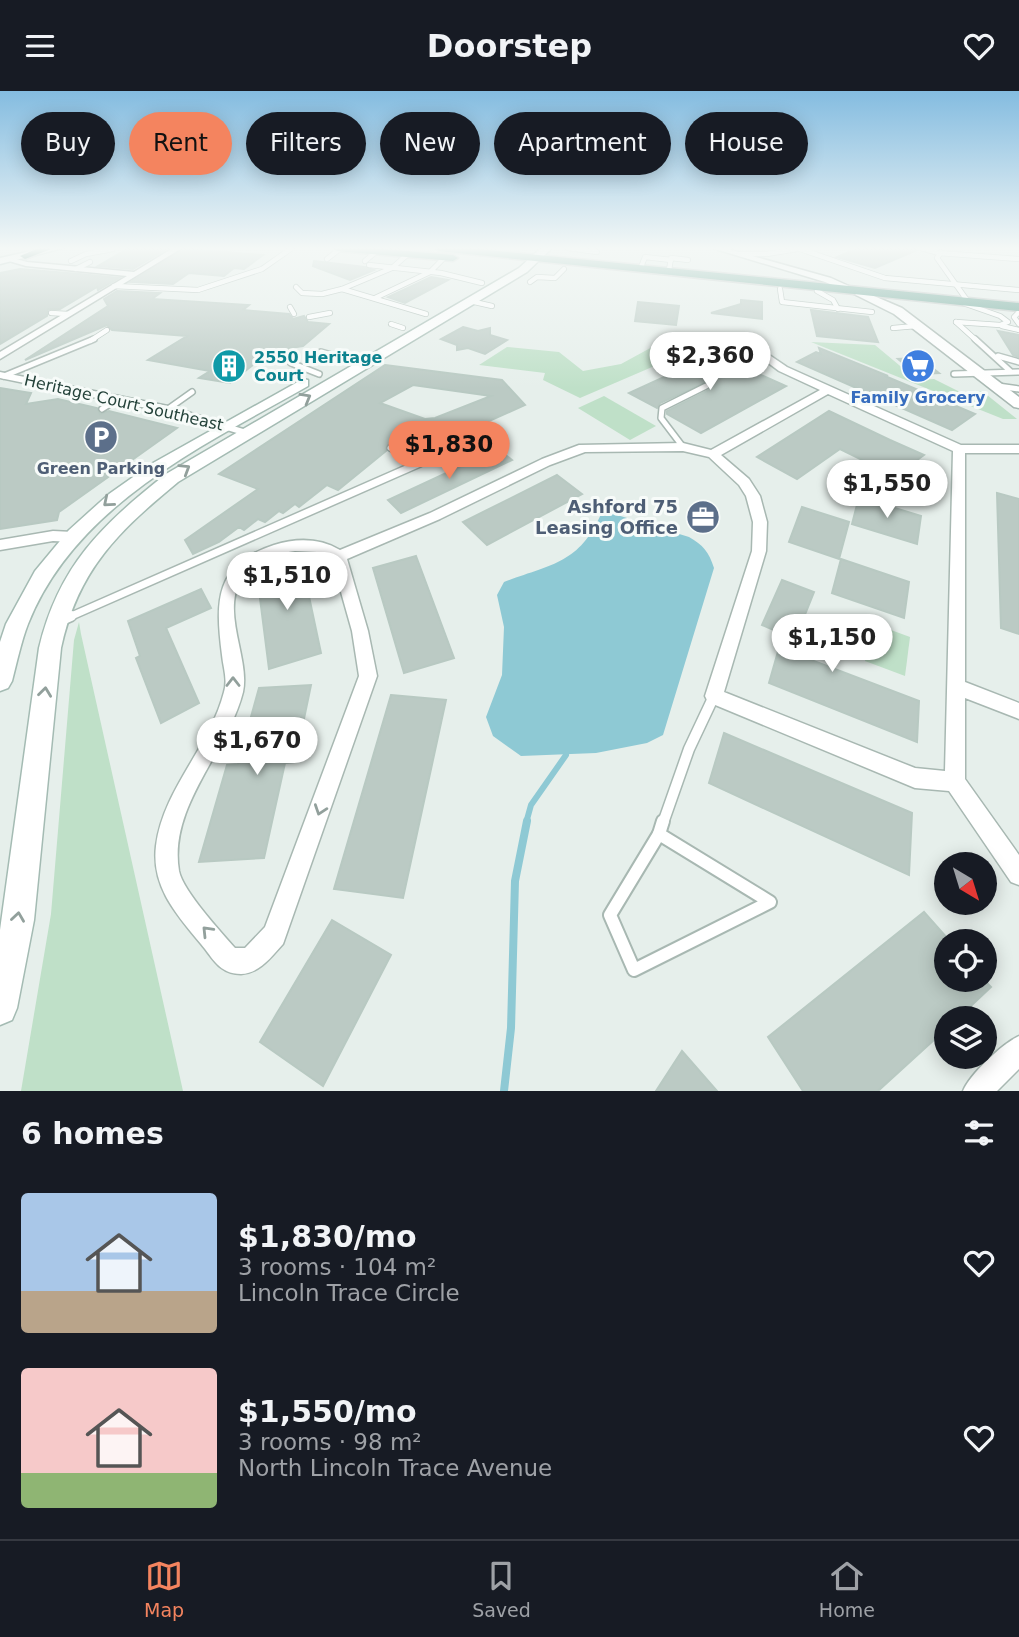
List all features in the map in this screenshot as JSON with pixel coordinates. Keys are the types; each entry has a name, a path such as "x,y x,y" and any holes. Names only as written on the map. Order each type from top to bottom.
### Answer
{"main road":[{"path":"0,681 15,629 33,590 73,537 99,510 134,482 226,425 345,359 397,326 461,295"},
{"path":"0,1008 18,920 50,648 56,622 80,572 122,519 172,478 480,295"},
{"path":"864,295 898,311 978,373 1019,399"},
{"path":"879,295 1019,310"}],"street":[{"path":"0,356 100,295"},
{"path":"743,340 772,362 827,390 960,449 1019,449"},
{"name":"Heritage Court Southeast","path":"2,375 168,409 247,432"},
{"path":"713,454 827,390"},
{"path":"339,557 435,516 546,463 583,449 683,447 713,454 744,482 753,496 760,522 759,551 714,696 915,778 955,782"},
{"path":"960,449 955,782 1019,874"},
{"path":"0,545 53,536 73,537"},
{"path":"308,545 328,548 339,557 360,631 368,676 274,935 252,960 240,963 226,958 218,942 180,903 168,871 169,828 222,724 235,688 225,606 229,586 239,568 261,553 287,547 308,545"},
{"path":"955,686 1019,711"},
{"path":"977,1091 1019,1051"}],"lane":[{"path":"363,295 426,314"},
{"path":"375,298 382,295"},
{"path":"786,295 782,302 872,312"},
{"path":"824,295 833,300 838,309"},
{"path":"961,295 965,302 1007,320 1007,323 1000,325"},
{"path":"470,301 492,306"},
{"path":"290,307 294,314"},
{"path":"1019,310 1014,317 1019,324"},
{"path":"54,311 71,312"},
{"path":"309,317 330,313"},
{"path":"1010,371 956,322 1000,325 1019,330"},
{"path":"893,328 916,326"},
{"path":"2,375 92,340 107,330"},
{"path":"321,352 345,359"},
{"path":"995,355 1019,362"},
{"path":"291,363 318,374"},
{"path":"954,374 1019,372"},
{"path":"683,447 661,418 662,408 705,386"},
{"path":"168,409 192,392"},
{"path":"102,409 118,399"},
{"path":"56,622 420,463 390,448"},
{"path":"659,834 770,902 634,970 610,915 659,834 689,749 714,696"}],"green space":[{"path":"676,334 729,334 580,398 543,380 545,373 479,365 507,347 559,352 583,371 621,364"},
{"path":"811,342 875,345 917,380 934,379 962,393 982,391 1017,419 1003,419"},
{"path":"604,396 656,426 630,440 578,408"},
{"path":"79,622 183,1091 21,1091 51,914 74,640"},
{"path":"872,623 910,637 905,676 865,661"}],"water":[{"path":"601,514 614,514 689,537 705,549 714,568 663,735 647,743 596,753 521,756 493,736 486,717 502,675 504,627 497,595 504,582 550,566 573,553 592,531"}],"building":[{"path":"0,295 84,295 60,309 48,309 47,316 0,344"},
{"path":"111,295 158,295 152,299 249,305 243,310 289,314 293,319 304,316 308,322 329,324 303,346 284,351 273,349 230,383 199,378 210,371 148,360 187,336 112,330 107,325 25,360 108,306 104,299"},
{"path":"393,295 421,295 405,303 388,297"},
{"path":"741,300 762,302 762,319 711,313 741,304"},
{"path":"638,302 679,306 676,325 635,321"},
{"path":"811,310 868,317 878,342 817,336"},
{"path":"463,327 478,331 490,328 490,335 507,340 485,354 468,348 457,350 457,345 441,339"},
{"path":"998,331 1019,335 1019,357 1013,355"},
{"path":"819,348 975,414 952,430 797,362 816,352 821,354"},
{"path":"714,354 786,386 701,433 667,414 667,411 709,390 711,386 708,381 660,403 657,408 629,393"},
{"name":"Family Grocery","path":"920,358 939,373 916,374 898,359"},
{"path":"385,365 502,380 525,405 420,452 388,443 386,451 338,490 327,485 299,507 295,504 283,513 279,511 265,522 258,519 244,530 239,527 219,542 193,554 185,540 258,489 219,474","holes":["413,385 491,396 435,418 425,419 380,403"]},
{"path":"0,388 31,393 26,404 58,399 97,408 100,414 109,411 177,428 59,512 57,520 0,529"},
{"path":"829,411 924,455 895,476 840,449 797,479 757,457"},
{"path":"498,449 512,460 401,513 388,500"},
{"path":"557,475 582,494 487,545 463,522"},
{"path":"997,493 1019,499 1019,634 1001,628"},
{"path":"859,497 921,516 917,544 852,524"},
{"path":"802,507 849,522 839,559 789,542"},
{"path":"300,554 321,653 269,669 256,567"},
{"path":"416,556 454,658 404,673 373,568"},
{"path":"841,559 909,582 904,618 832,593"},
{"path":"782,580 814,592 790,652 919,701 917,742 769,683 783,634 762,625"},
{"path":"201,589 211,608 166,628 199,703 161,723 136,658 140,656 128,621"},
{"path":"311,685 295,762 285,763 264,858 199,862 227,765 238,764 259,688"},
{"path":"391,695 446,700 403,898 334,889"},
{"path":"724,733 912,813 909,875 709,783"},
{"path":"924,912 939,929 934,929 934,992 986,992 971,1006 934,1006 934,1040 878,1091 803,1091 768,1037"},
{"path":"332,920 391,955 323,1086 260,1042"},
{"path":"682,1051 717,1091 656,1091"}],"waterway":[{"path":"526,823 531,805 566,755"},
{"path":"504,1091 511,1028 515,881 527,821"}],"place":[{"name":"2550 Heritage Court","path":"229,366"},
{"name":"Family Grocery","path":"918,366"},
{"name":"Green Parking","path":"101,437"},
{"name":"Ashford 75 Leasing Office","path":"703,517"}]}
